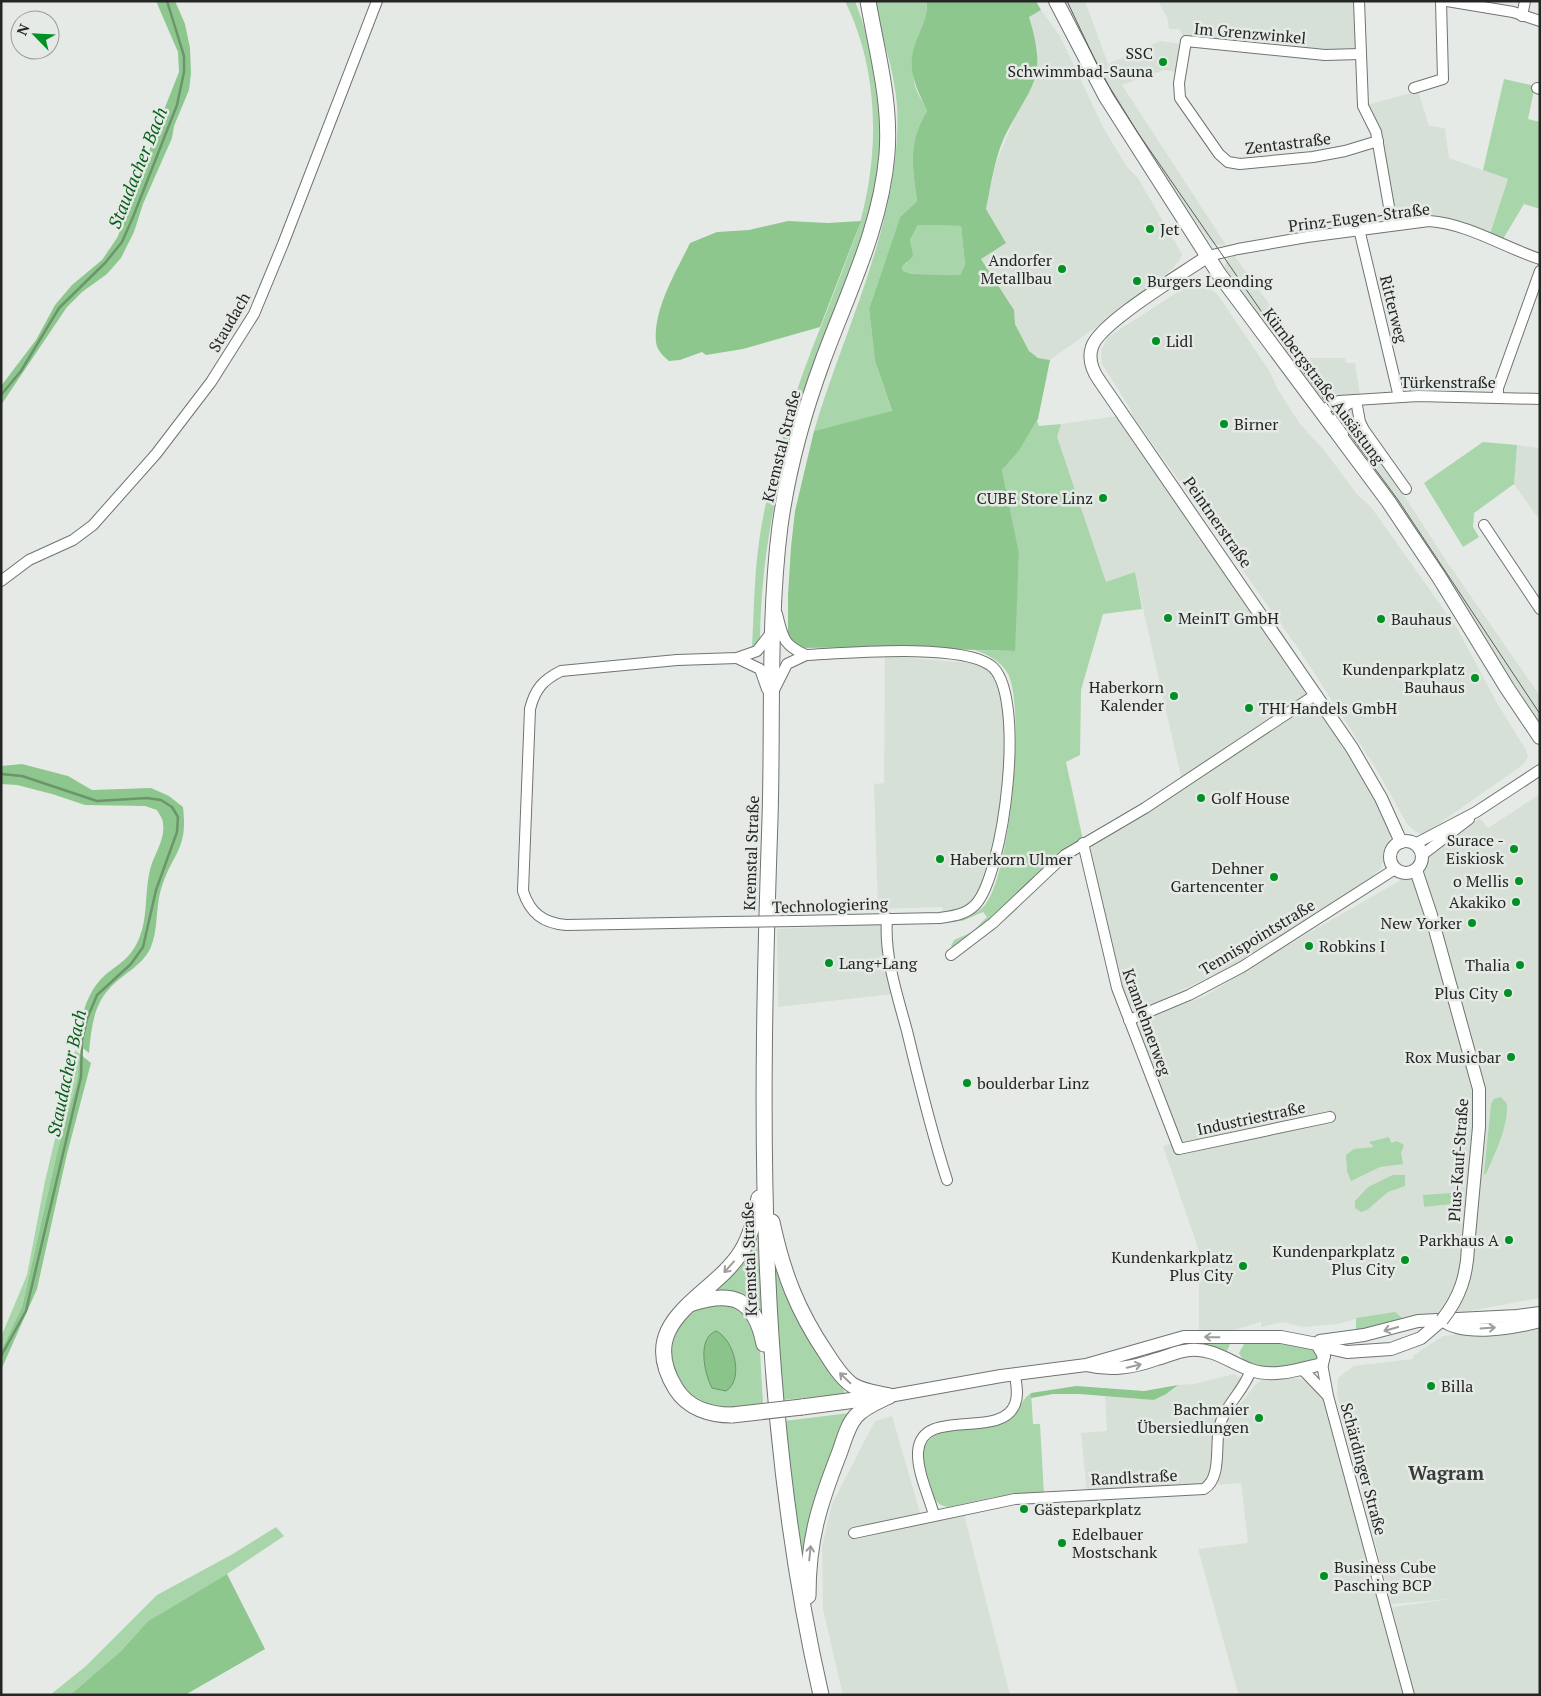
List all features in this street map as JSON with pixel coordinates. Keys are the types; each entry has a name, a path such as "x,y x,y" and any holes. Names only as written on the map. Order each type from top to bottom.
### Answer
{"main road":[{"name":"Kremstal Straße","path":"860,1 872,26"},
{"name":"Kremstal Straße","path":"821,1695 809,1637 787,1506 774,1399 768,1304 764,1180 772,693 780,526 801,424 821,364 864,255 883,187 887,151 887,101 880,54 872,26 868,1"},
{"name":"Kürnbergstraße Ausästung","path":"1056,1 1106,97 1208,256 1249,317 1351,452 1439,577 1507,688 1540,737"},
{"path":"764,1180 753,1226 741,1252 724,1273 674,1319 667,1336 665,1357 671,1380 677,1391 694,1406 713,1414 732,1415 889,1396"},
{"path":"764,1180 787,1282 808,1325 846,1381 862,1390 889,1396"},
{"path":"689,1304 715,1296 725,1296 742,1302 750,1309 759,1326 774,1399"},
{"path":"809,1637 809,1556 820,1503 855,1416 889,1396"}],"street":[{"name":"Staudach","path":"1,581 28,560 73,540 93,525 156,454 211,382 254,314 377,1"},
{"path":"1359,1 1363,106 1376,132 1392,224"},
{"path":"1414,88 1443,79 1441,1"},
{"path":"1446,1 1540,21"},
{"path":"1522,16 1525,1"},
{"name":"Im Grenzwinkel","path":"1179,90 1186,41 1325,55 1360,54"},
{"name":"Zentastraße","path":"1179,90 1186,107 1219,154 1233,163 1313,157 1347,151 1378,141"},
{"name":"Prinz-Eugen-Straße","path":"1208,256 1238,248 1420,221 1444,222 1540,259"},
{"name":"Ritterweg","path":"1359,229 1399,397"},
{"name":"Peintnerstraße","path":"1208,256 1100,333 1092,347 1090,362 1099,380 1373,782 1401,842"},
{"path":"1498,397 1498,388 1540,271"},
{"name":"Türkenstraße","path":"1321,411 1339,401 1399,397 1540,399"},
{"path":"1351,452 1338,423 1338,417 1345,406 1356,400 1360,422 1364,430 1406,489"},
{"path":"1484,525 1540,609"},
{"path":"775,604 786,642 794,650 806,655"},
{"name":"Technologiering","path":"772,693 787,664 806,655 876,652 958,654 972,657 992,666 1001,676 1005,687 1009,721 1009,769 994,861 983,895 967,912 957,916 566,925 548,922 533,912 526,902 522,891 530,709 538,688 547,678 561,671 677,660 738,658 752,654 762,648 774,627"},
{"path":"738,658 754,665 763,674 772,711"},
{"path":"951,955 993,923 1065,855 1145,808 1315,695"},
{"path":"1419,849 1421,863 1416,870 1407,873 1395,868 1392,864 1390,854 1396,844 1401,842 1419,849 1458,830 1476,812 1540,770"},
{"name":"Kramlehnerweg","path":"1083,843 1117,988 1179,1149"},
{"name":"Tennispointstraße","path":"1129,1020 1189,995 1242,967 1395,868"},
{"name":"Plus-Kauf-Straße","path":"1347,1352 1402,1346 1421,1338 1442,1320 1456,1301 1466,1272 1480,1109 1479,1089 1416,870"},
{"path":"888,918 886,931 892,973 933,1137 947,1180"},
{"name":"Industriestraße","path":"1179,1149 1330,1117"},
{"path":"1316,1344 1364,1335 1418,1321 1518,1316 1540,1313"},
{"path":"1442,1320 1454,1328 1469,1330 1540,1321"},
{"path":"889,1396 1015,1374 1086,1365 1184,1337 1282,1337 1347,1352"},
{"path":"1236,1362 1234,1348 1241,1337"},
{"path":"1316,1344 1324,1354 1323,1362"},
{"path":"1086,1365 1105,1369 1120,1369 1191,1350 1212,1352 1251,1370 1279,1372 1302,1369 1347,1352"},
{"name":"Schärdinger Straße","path":"1323,1362 1328,1396 1409,1695"},
{"name":"Schärdinger Straße","path":"1302,1369 1328,1396"},
{"name":"Randlstraße","path":"854,1533 1015,1499 1204,1489 1213,1480 1220,1422 1246,1384 1251,1370"},
{"path":"934,1515 919,1464 918,1454 922,1439 935,1429 1005,1417 1011,1412 1017,1397 1015,1374"}],"shaded area":[{"path":"156,1 175,1 185,24 190,48 191,73 189,90 174,126 172,138 143,204 134,232 121,258 107,274 82,292 67,307 1,405 1,386 36,340 55,305 72,285 102,260 117,238 127,215 158,125 179,72 178,52"},
{"path":"845,1 855,1 872,57 880,115 878,173 865,231 809,376 785,457 767,547 763,577 760,639 752,648 757,555 770,487 797,391 859,226 867,192 873,136 870,80 856,27"},
{"path":"873,1 927,1 927,10 913,74 916,89 927,111 921,122 914,144 913,165 917,201 900,217 869,309 875,361 892,412 814,431 882,229 891,188 896,147 897,105 890,66"},
{"path":"927,1 1036,1 1041,10 1029,17 1035,38 1037,55 1037,69 1034,82 1004,138 995,164 986,209 1006,243 981,259 1014,310 1015,324 1029,351 1038,358 1050,360 1038,419 1019,451 1002,470 1019,553 1015,651 869,647 803,648 792,641 788,633 788,595 795,511 814,431 892,411 875,361 869,309 900,217 917,201 913,165 914,144 921,122 927,111 918,92 912,72 912,58 927,9","holes":["918,225 961,226 965,265 960,275 913,274 903,271 902,267 913,256 910,240"]},
{"path":"1063,1 1085,1 1108,64 1160,41 1181,44 1176,72 1164,70 1122,85 1226,245 1213,244 1208,239 1115,105"},
{"path":"1158,1 1355,1 1356,46 1354,49 1346,51 1183,36 1179,29 1169,29 1167,17"},
{"path":"1041,10 1060,36 1104,129 1127,167 1138,178 1182,254 1180,260 1173,268 1141,295 1050,360 1038,358 1029,351 1015,324 1014,310 981,258 1006,243 986,209 996,162 1014,120 1038,52 1029,16"},
{"path":"1504,79 1531,85 1534,90 1528,119 1540,122 1540,209 1524,204 1503,239 1490,234 1508,179 1483,170"},
{"path":"1418,91 1429,126 1445,128 1449,158 1508,179 1490,234 1437,216 1398,218 1395,215 1367,105"},
{"path":"788,221 828,223 861,221 820,327 743,349 706,355 702,352 680,360 669,361 659,350 656,342 658,317 672,278 690,243 717,232 749,230"},
{"path":"918,225 961,226 965,265 960,275 914,274 903,271 902,267 907,263 910,240"},
{"path":"1236,254 1236,258 1308,358 1345,358 1346,363 1355,363 1360,395 1328,397 1318,394 1273,338 1224,267 1228,258"},
{"path":"1199,280 1218,295 1270,372 1277,388 1300,424 1324,450 1356,493 1371,507 1457,628 1497,703 1526,750 1528,757 1524,764 1427,832 1422,834 1416,832 1407,824 1377,770 1300,651 1133,416 1130,408 1102,364 1101,350 1108,337"},
{"path":"1352,408 1362,430 1445,559 1540,696 1540,724 1437,565 1344,428 1347,412"},
{"path":"1117,416 1308,694 1182,781 1135,573 1106,582 1056,437 1061,424"},
{"path":"1037,421 1039,426 1061,424 1057,437 1106,582 1135,572 1142,609 1103,614 1081,690 1080,755 1066,762 1083,840 1033,878 955,948 951,946 954,940 972,932 987,917 983,912 962,921 951,920 965,917 985,905 994,888 1002,861 1008,828 1015,755 1016,721 1013,693 1008,674 1002,665 989,656 975,650 1014,651 1019,554 1002,470 1019,451"},
{"path":"1483,442 1517,445 1514,484 1474,513 1473,527 1479,537 1463,547 1424,483"},
{"path":"1517,445 1540,448 1540,521 1514,484"},
{"path":"885,656 971,663 988,670 999,685 1003,707 1006,765 998,823 987,873 970,903 957,910 943,912 942,907 878,909 874,784 884,783"},
{"path":"1314,700 1372,791 1391,835 1381,868 1370,879 1243,961 1144,1008 1133,1008 1127,1001 1123,990 1111,944 1091,850 1093,841"},
{"path":"22,764 68,776 92,790 151,788 169,796 183,807 184,832 182,841 162,886 153,942 142,961 114,984 99,1003 92,1028 89,1053 75,1042 84,1009 91,993 101,979 120,964 136,945 145,915 149,873 162,839 163,821 157,810 145,806 85,805 17,785 1,784 1,766"},
{"path":"1540,794 1540,1298 1361,1331 1360,1318 1337,1324 1302,1327 1283,1322 1261,1327 1261,1322 1199,1340 1199,1251 1163,1146 1179,1141 1136,1032 1143,1020 1205,996 1305,935 1424,867 1427,854 1480,818 1488,828"},
{"path":"889,924 901,993 778,1007 777,929"},
{"path":"75,1050 80,1054 77,1081 57,1153 22,1307 1,1351 1,1337 27,1275 45,1181 55,1139 69,1096"},
{"path":"80,1054 91,1063 67,1154 37,1289 1,1370 1,1351 22,1307 57,1153 77,1081"},
{"path":"1501,1097 1507,1104 1507,1113 1497,1149 1486,1174 1484,1174 1491,1104 1494,1099"},
{"path":"1389,1137 1391,1143 1397,1141 1404,1145 1401,1153 1403,1164 1380,1167 1351,1181 1347,1171 1346,1155 1354,1149 1374,1147 1369,1142"},
{"path":"1393,1175 1405,1175 1405,1186 1388,1192 1367,1210 1361,1212 1355,1208 1355,1201 1368,1187"},
{"path":"1450,1193 1459,1196 1460,1203 1424,1207 1423,1195"},
{"path":"757,1231 762,1315 746,1297 740,1294 727,1291 710,1292"},
{"path":"774,1255 843,1388 845,1394 782,1400"},
{"path":"709,1303 737,1306 754,1325 760,1351 763,1404 734,1407 717,1406 698,1398 685,1387 676,1373 672,1358 673,1342 680,1326 692,1313"},
{"path":"1395,1312 1403,1319 1356,1332 1356,1318"},
{"path":"1540,1325 1540,1695 1415,1695 1392,1607 1452,1599 1391,1604 1337,1394 1338,1378 1353,1366 1413,1359 1414,1355 1443,1336"},
{"path":"716,1331 728,1343 735,1360 735,1378 732,1386 726,1391 712,1388 705,1365 704,1348 706,1341"},
{"path":"1284,1342 1313,1348 1318,1357 1313,1361 1295,1365 1262,1367 1252,1365 1244,1360 1239,1353 1244,1344"},
{"path":"1182,1343 1230,1344 1227,1351 1205,1345 1140,1359 1096,1365 1145,1355"},
{"path":"1234,1374 1241,1378 1216,1420 1210,1478 1203,1486 1087,1492 1081,1433 1107,1431 1105,1396 1154,1400 1178,1385 1194,1384"},
{"path":"1298,1378 1311,1383 1323,1400 1403,1695 1239,1695 1236,1686 1198,1549 1248,1543 1241,1483 1218,1485 1222,1465 1224,1426 1229,1416 1235,1406 1238,1407 1255,1385 1262,1380"},
{"path":"1178,1385 1154,1400 1079,1394 1053,1394 1031,1398 1031,1393 1076,1386 1144,1391"},
{"path":"1031,1393 1033,1424 1040,1424 1044,1495 995,1497 948,1507 940,1504 933,1494 924,1463 923,1456 926,1445 933,1437 943,1433 1004,1423 1012,1417"},
{"path":"850,1413 804,1573 784,1421"},
{"path":"892,1416 923,1523 964,1514 1010,1695 843,1695 823,1610 822,1547 832,1504 875,1421"},
{"path":"276,1527 284,1536 227,1574 148,1621 121,1651 70,1695 50,1695 86,1666 157,1595 231,1555"},
{"path":"227,1574 265,1649 185,1695 70,1695 121,1651 148,1621"}],"waterway":[{"name":"Staudacher Bach","path":"1,395 21,371 59,308 105,263 122,242 133,217 177,105 184,72 184,56 167,1"},
{"name":"Staudacher Bach","path":"1,774 22,776 97,801 147,798 161,800 172,807 178,817 177,832 156,890 143,947 131,964 97,995 87,1019 82,1040 81,1077 26,1311 1,1356"}],"tram line":[{"path":"1067,1 1102,75 1138,133 1297,363 1398,500 1540,714"}],"place":[{"name":"SSC Schwimmbad-Sauna","path":"1163,62"},
{"name":"Jet","path":"1150,229"},
{"name":"Andorfer Metallbau","path":"1062,269"},
{"name":"Burgers Leonding","path":"1137,281"},
{"name":"Lidl","path":"1156,341"},
{"name":"Birner","path":"1224,424"},
{"name":"CUBE Store Linz","path":"1103,498"},
{"name":"MeinIT GmbH","path":"1168,618"},
{"name":"Bauhaus","path":"1381,619"},
{"name":"Kundenparkplatz Bauhaus","path":"1475,678"},
{"name":"Haberkorn Kalender","path":"1174,696"},
{"name":"THI Handels GmbH","path":"1249,708"},
{"name":"Golf House","path":"1201,798"},
{"name":"Surace - Eiskiosk","path":"1514,849"},
{"name":"Haberkorn Ulmer","path":"940,859"},
{"name":"Dehner Gartencenter","path":"1274,877"},
{"name":"o Mellis","path":"1519,881"},
{"name":"Akakiko","path":"1516,902"},
{"name":"New Yorker","path":"1472,923"},
{"name":"Robkins I","path":"1309,946"},
{"name":"Lang+Lang","path":"829,963"},
{"name":"Thalia","path":"1520,965"},
{"name":"Plus City","path":"1508,993"},
{"name":"Rox Musicbar","path":"1511,1057"},
{"name":"boulderbar Linz","path":"967,1083"},
{"name":"Parkhaus A","path":"1509,1240"},
{"name":"Kundenparkplatz Plus City","path":"1405,1260"},
{"name":"Kundenkarkplatz Plus City","path":"1243,1266"},
{"name":"Billa","path":"1431,1386"},
{"name":"Bachmaier Übersiedlungen","path":"1259,1418"},
{"name":"Gästeparkplatz","path":"1024,1509"},
{"name":"Edelbauer Mostschank","path":"1062,1543"},
{"name":"Business Cube Pasching BCP","path":"1324,1576"}],"district":[{"name":"Wagram","path":"1446,1473"}]}
